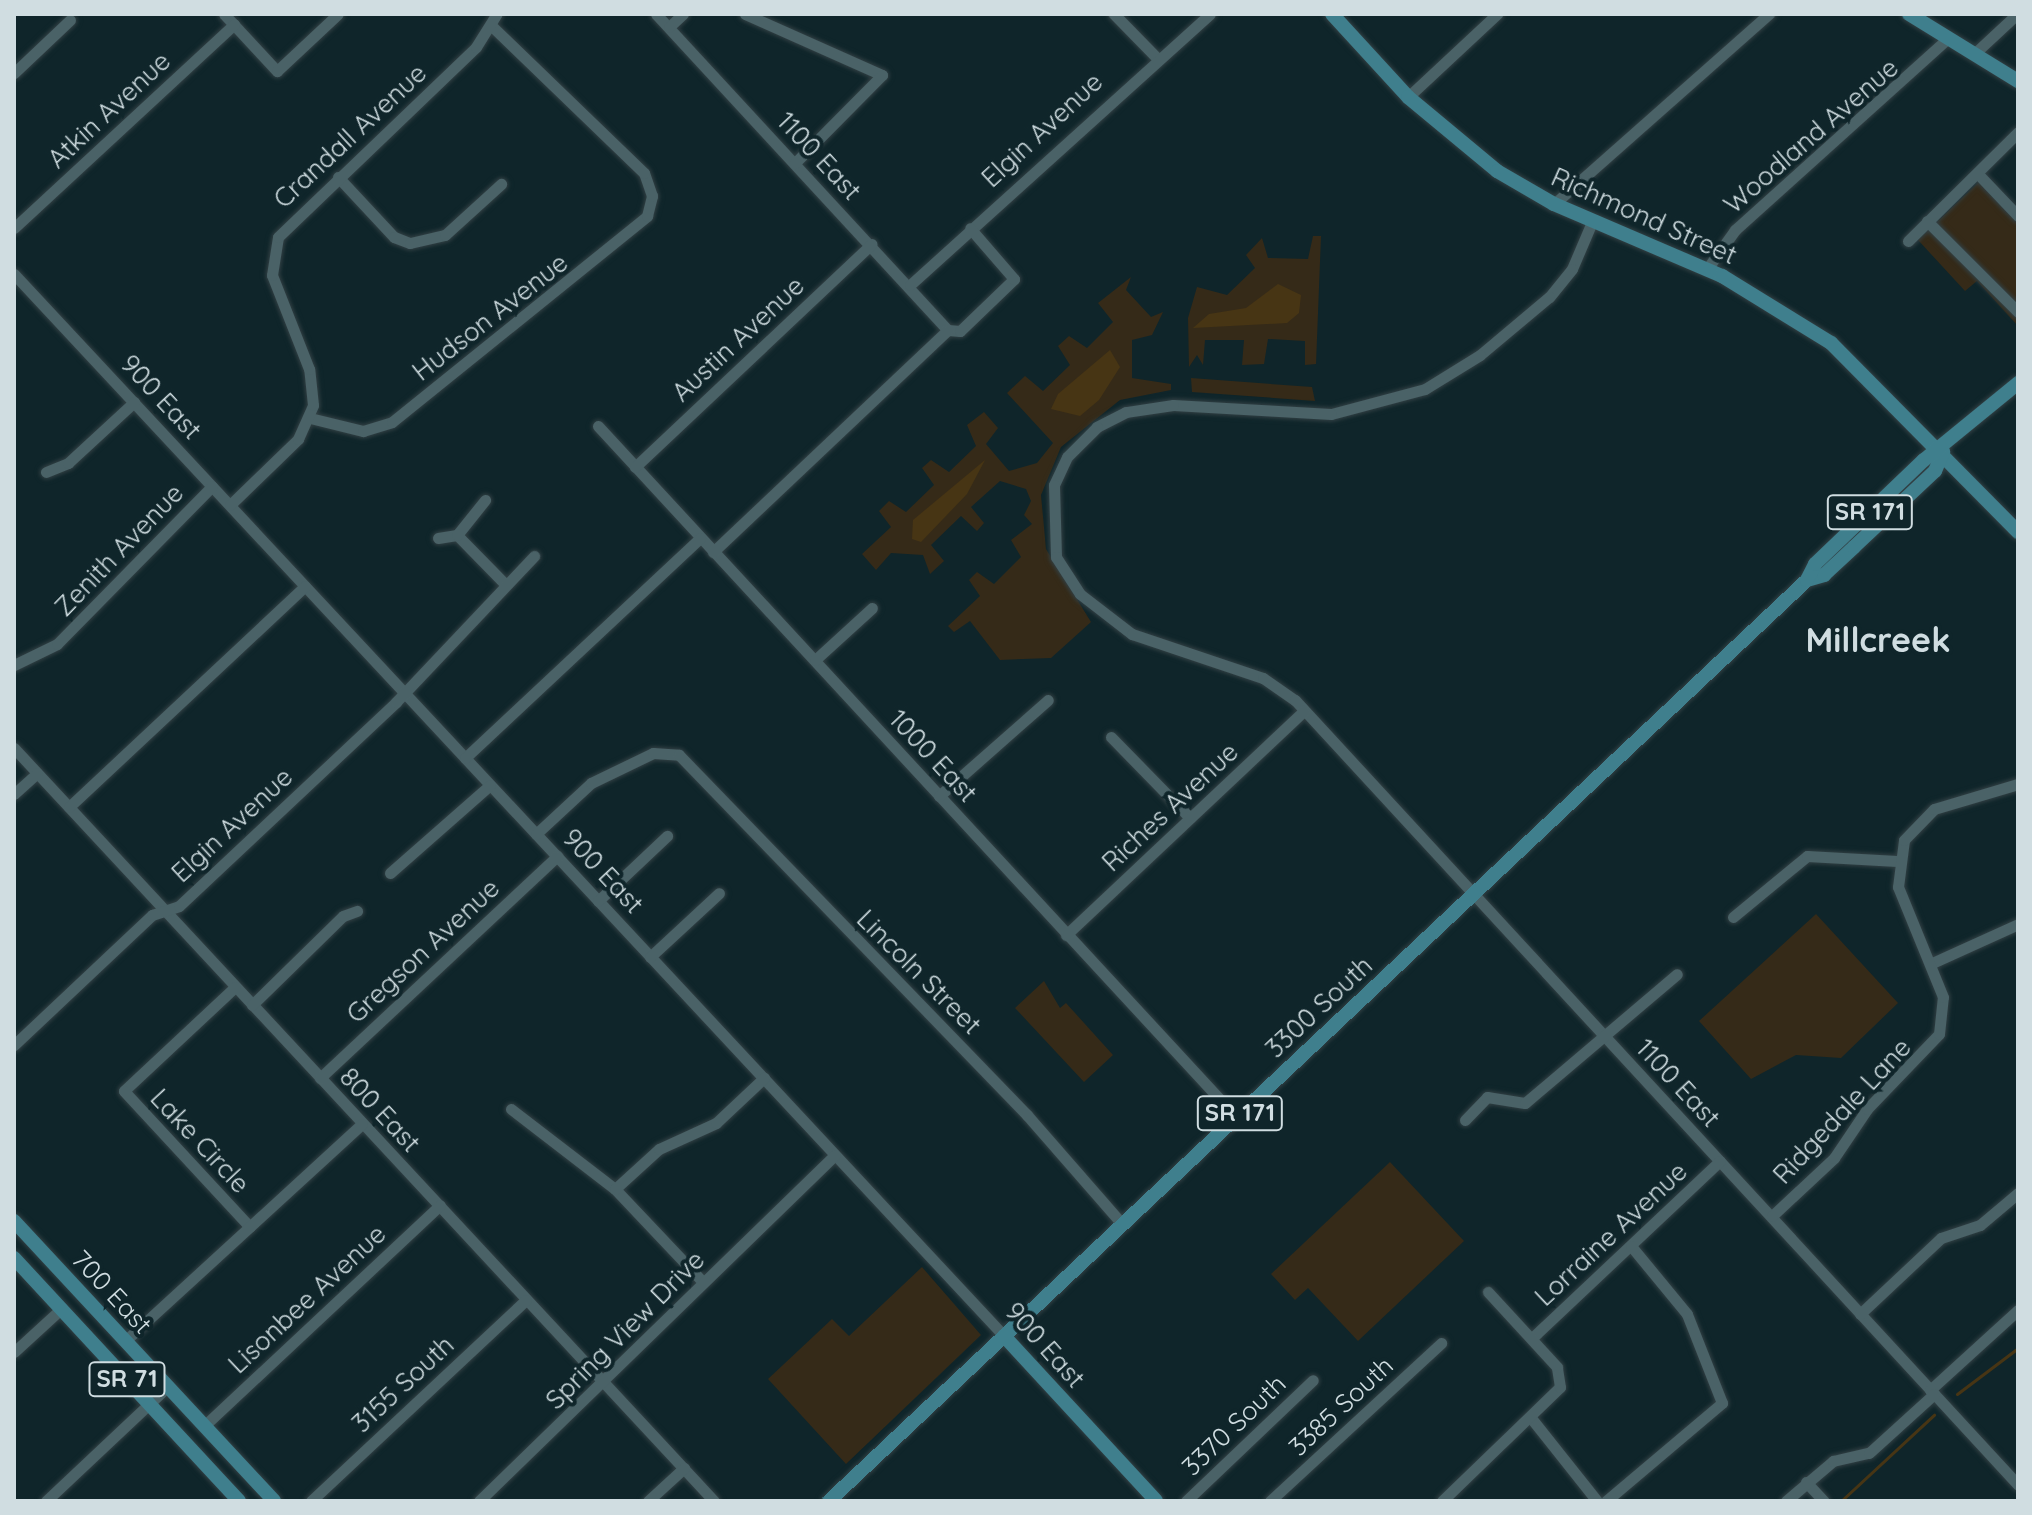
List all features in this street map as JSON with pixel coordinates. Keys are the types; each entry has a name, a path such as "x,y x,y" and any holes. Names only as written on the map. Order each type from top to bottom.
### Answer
{"main road":[{"name":"Richmond Street","path":"1332,14 1408,97 1497,171 1592,222 1707,269 1846,355 2018,532"},
{"path":"1909,14 2018,81"},
{"name":"3300 South","path":"829,1501 1807,580 1824,575 1935,471 1943,452 2018,383"},
{"name":"700 East","path":"14,1221 274,1501"},
{"name":"700 East","path":"14,1258 239,1501"},
{"name":"900 East","path":"1004,1336 1156,1501"}],"street":[{"path":"224,14 277,71 338,14"},
{"name":"Crandall Avenue","path":"310,418 312,379 271,261 282,231 492,26 497,14"},
{"name":"1100 East","path":"656,14 910,285 948,330"},
{"path":"669,27 683,14"},
{"path":"745,14 882,75 795,163"},
{"path":"1114,14 1156,57"},
{"name":"Elgin Avenue","path":"910,285 1156,57 1210,14"},
{"path":"1408,97 1497,14"},
{"path":"1554,204 1769,14"},
{"path":"1974,54 2017,14"},
{"path":"14,73 70,20"},
{"name":"Atkin Avenue","path":"14,228 234,24"},
{"name":"Hudson Avenue","path":"310,418 363,431 392,422 641,225 652,201 647,177 492,26"},
{"name":"Woodland Avenue","path":"1707,269 1735,230 1948,38"},
{"path":"1908,241 2018,132"},
{"path":"2003,150 2018,140"},
{"path":"1978,174 2018,216"},
{"path":"338,177 394,237 410,243 445,235 501,184"},
{"path":"1927,221 2018,312"},
{"name":"1100 East","path":"1592,222 1572,269 1549,297 1480,355 1425,389 1331,414 1154,406 1097,427 1067,457 1054,485 1049,527 1056,557 1080,594 1138,638 1263,678 1304,711 2018,1485"},
{"path":"713,552 948,330 960,331 1014,279 970,228"},
{"name":"Austin Avenue","path":"635,467 872,244"},
{"name":"900 East","path":"14,274 1004,1336"},
{"path":"46,472 68,463 134,402"},
{"path":"230,505 294,444 310,418"},
{"name":"1000 East","path":"598,426 1236,1117"},
{"name":"Zenith Avenue","path":"14,665 57,644 212,486"},
{"path":"438,538 457,535 485,500"},
{"path":"457,535 504,583"},
{"path":"465,758 700,538"},
{"path":"403,692 504,583 534,556"},
{"path":"69,807 305,586"},
{"path":"815,660 872,608"},
{"name":"Elgin Avenue","path":"14,1045 403,692"},
{"path":"939,796 1048,700"},
{"name":"Riches Avenue","path":"1066,935 1304,711"},
{"path":"1111,737 1190,818"},
{"name":"800 East","path":"14,748 714,1501"},
{"name":"Lincoln Street","path":"536,834 591,783 653,753 679,755 998,1085 1122,1224"},
{"path":"14,794 37,773"},
{"path":"1733,917 1807,856 1897,861 1926,813 2018,784"},
{"path":"390,873 490,785"},
{"path":"598,901 667,836"},
{"name":"Gregson Avenue","path":"320,1078 557,856"},
{"name":"Ridgedale Lane","path":"1772,1216 1934,1045 1944,1007 1898,887 1897,861"},
{"path":"650,957 719,893"},
{"path":"252,1005 357,911"},
{"path":"1930,964 2018,924"},
{"path":"1465,1120 1487,1097 1523,1104 1677,974"},
{"name":"Lake Circle","path":"235,987 124,1091 250,1227"},
{"path":"615,1189 659,1149 716,1123 764,1078"},
{"path":"511,1109 615,1189 703,1282"},
{"path":"125,1341 362,1124"},
{"name":"Spring View Drive","path":"479,1501 835,1155"},
{"name":"Lorraine Avenue","path":"1532,1338 1720,1161"},
{"path":"1860,1314 1941,1238 1980,1225 2018,1193"},
{"name":"Lisonbee Avenue","path":"204,1426 440,1205"},
{"path":"1606,1501 1722,1403 1687,1314 1631,1246"},
{"path":"1442,1501 1531,1418 1561,1380 1532,1338 1488,1292"},
{"name":"3155 South","path":"311,1501 526,1300"},
{"path":"14,1352 61,1309"},
{"path":"1786,1501 1833,1461 1869,1453 2018,1310"},
{"name":"3385 South","path":"1270,1501 1441,1343"},
{"name":"3370 South","path":"1186,1501 1313,1380"},
{"path":"46,1501 167,1387"},
{"path":"1531,1418 1597,1501"},
{"path":"648,1501 684,1468"},
{"path":"1806,1482 1824,1501"}],"shaded area":[{"path":"1980,181 2018,223 2018,326 1977,281 1965,291 1918,240"},
{"path":"1313,236 1321,236 1316,364 1305,365 1305,341 1268,339 1264,364 1242,365 1244,340 1205,340 1203,365 1197,355 1189,367 1188,318 1197,287 1227,295 1255,268 1246,255 1262,238 1268,258 1308,259"},
{"path":"1131,277 1126,290 1151,317 1163,312 1152,335 1132,340 1132,378 1171,384 1171,390 1120,400 1061,447 1041,495 1046,549 1091,622 1051,658 1000,660 970,621 954,632 948,626 980,596 969,580 977,572 994,584 1021,557 1011,540 1032,524 1024,515 1031,501 1026,489 1000,481 971,507 984,523 977,531 961,516 931,545 944,561 930,574 923,555 891,553 876,570 862,554 891,527 879,511 889,501 906,512 934,485 922,468 931,460 949,472 976,446 967,425 984,412 998,428 986,444 1009,471 1037,463 1053,443 1007,393 1025,376 1043,391 1070,365 1058,346 1069,336 1087,348 1113,322 1098,303"},
{"path":"1278,284 1301,295 1299,313 1287,323 1193,328 1209,314 1246,308"},
{"path":"1110,350 1120,367 1099,400 1080,416 1051,409 1058,394"},
{"path":"1191,378 1312,387 1315,401 1192,392"},
{"path":"985,460 967,494 921,542 912,539 913,520"},
{"path":"1816,914 1898,1003 1841,1058 1796,1055 1751,1079 1699,1021"},
{"path":"1044,981 1060,1008 1066,1003 1113,1055 1084,1082 1015,1008"},
{"path":"1390,1162 1464,1241 1358,1341 1308,1288 1295,1300 1271,1274"},
{"path":"922,1267 981,1335 846,1464 768,1379 832,1319 849,1336"}],"waterway":[{"path":"1957,1394 2018,1348"},
{"path":"1841,1501 1934,1415"}],"district":[{"name":"Millcreek","path":"1878,640"}]}
